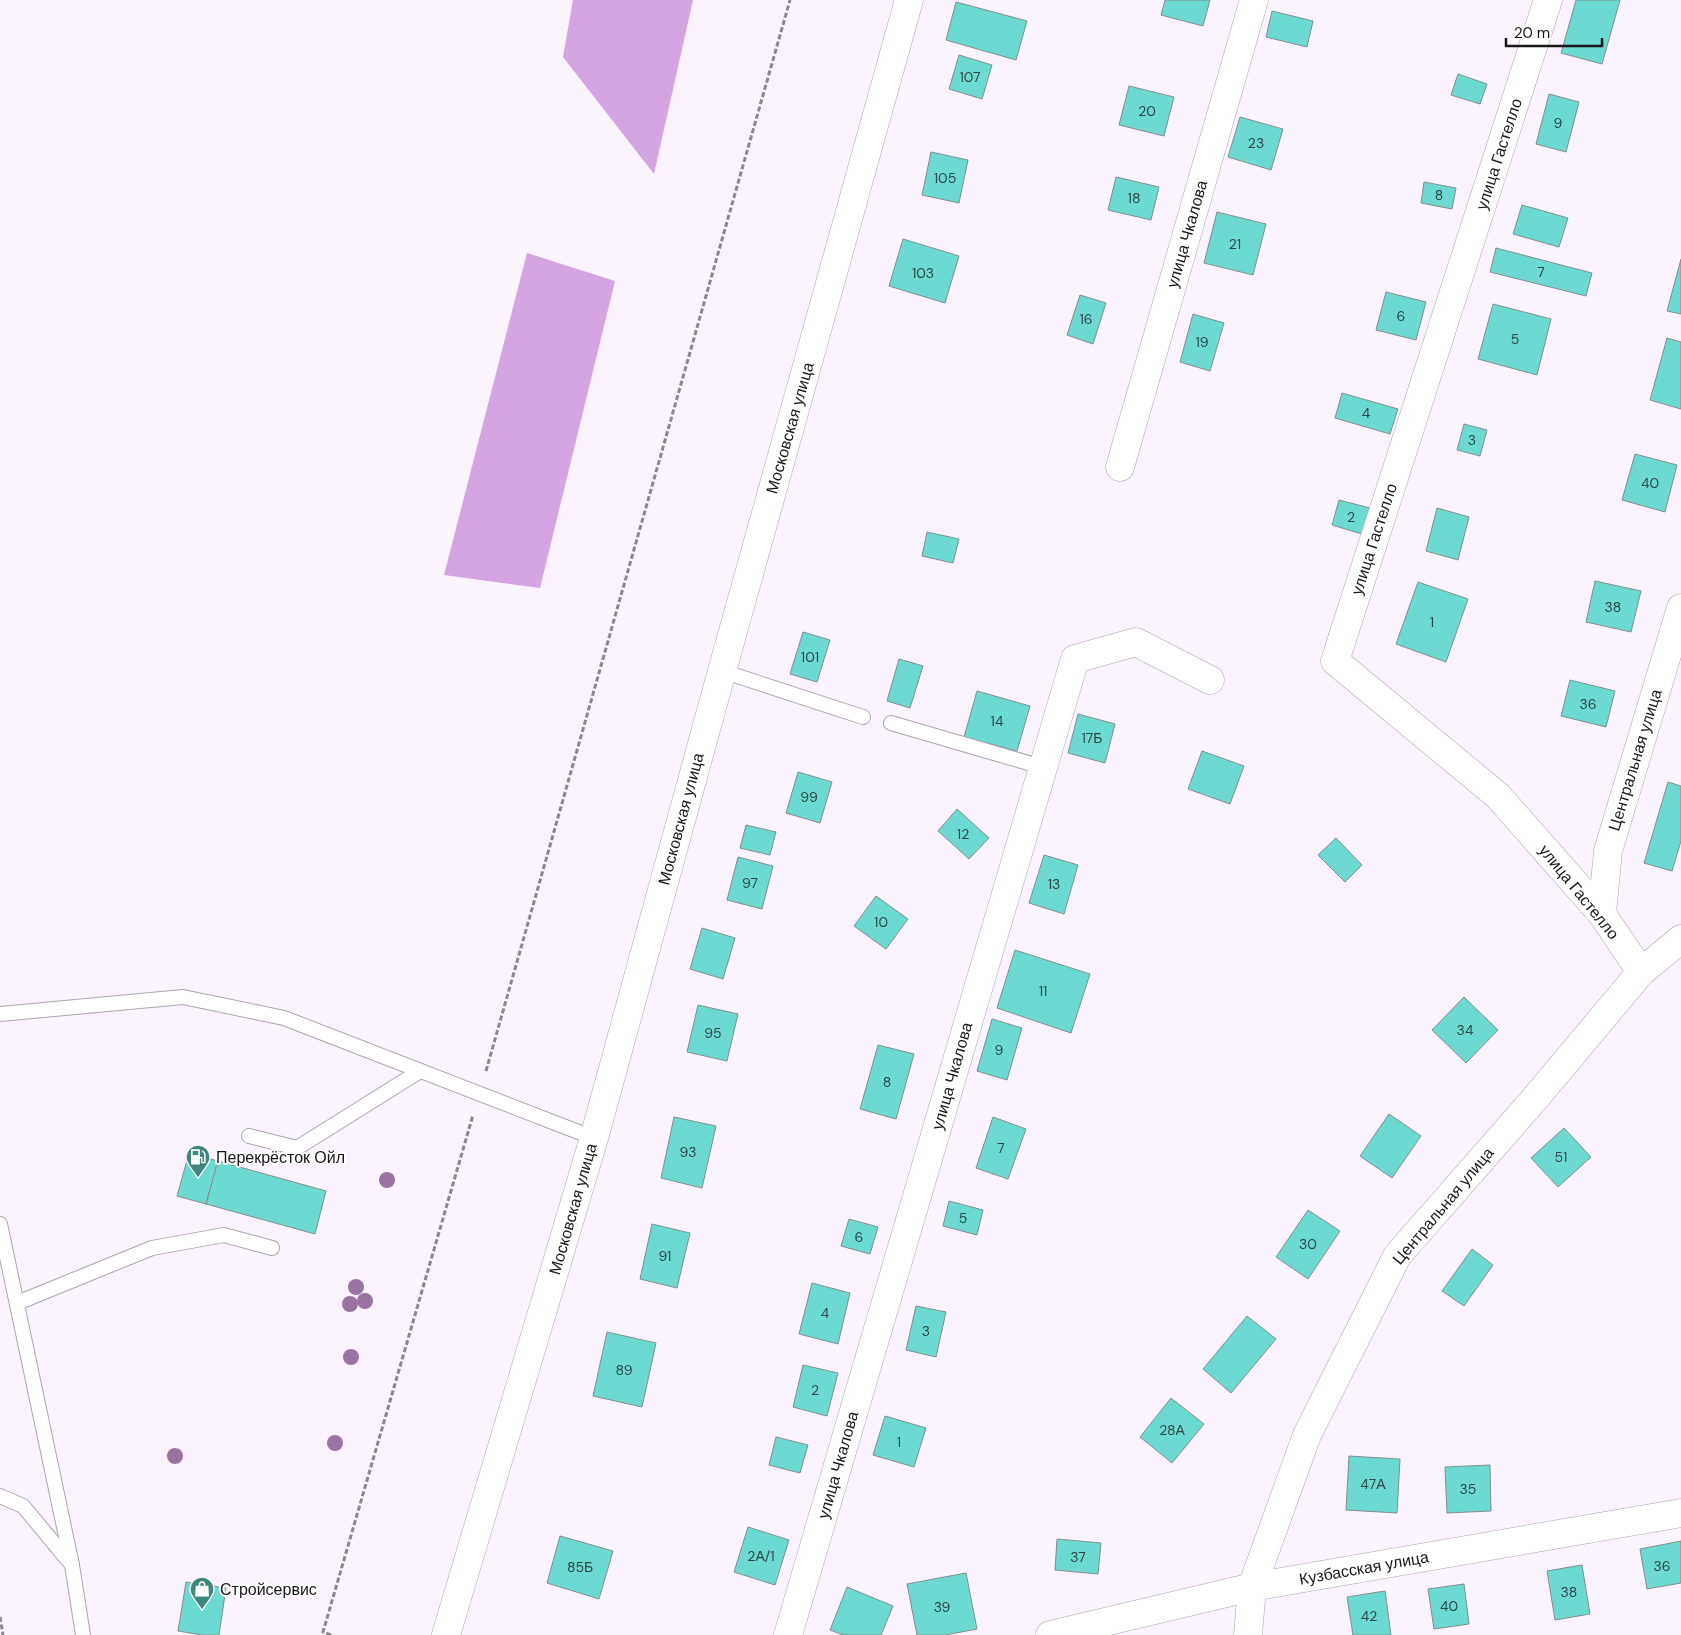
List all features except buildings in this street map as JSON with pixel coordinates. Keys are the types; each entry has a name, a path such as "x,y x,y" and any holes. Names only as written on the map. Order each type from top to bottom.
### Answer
{"street":[{"name":"Московская улица","path":"446,1635 594,1138 909,0"},
{"name":"улица Чкалова","path":"1120,467 1254,0"},
{"name":"улица Гастелло","path":"1548,0 1335,661 1498,796 1602,914 1641,972"},
{"name":"Центральная улица","path":"1602,914 1608,851 1681,608"},
{"name":"улица Чкалова","path":"788,1635 1075,659 1136,642 1210,680"},
{"name":"Центральная улица","path":"1248,1635 1252,1587 1307,1435 1397,1256 1538,1095 1641,972 1681,940"},
{"name":"Кузбасская улица","path":"1050,1635 1252,1587 1681,1513"}],"lane":[{"path":"722,671 863,717"},
{"path":"891,724 1042,767"},
{"path":"0,1014 183,997 284,1018 594,1138"},
{"path":"249,1136 297,1148 420,1071"},
{"path":"0,1224 72,1565 83,1635"},
{"path":"17,1303 152,1248 224,1236 272,1248"},
{"path":"0,1496 23,1506 72,1565"}],"path":[{"path":"331,1635 323,1632 479,1094 790,0"},
{"path":"0,1617 3,1635"}],"shaded area":[{"path":"573,0 693,0 654,174 563,57"},
{"path":"527,253 615,281 540,588 444,575"}],"place":[{"name":"Перекрёсток Ойл","path":"198,1178"},
{"name":"Стройсервис","path":"202,1610"}]}
